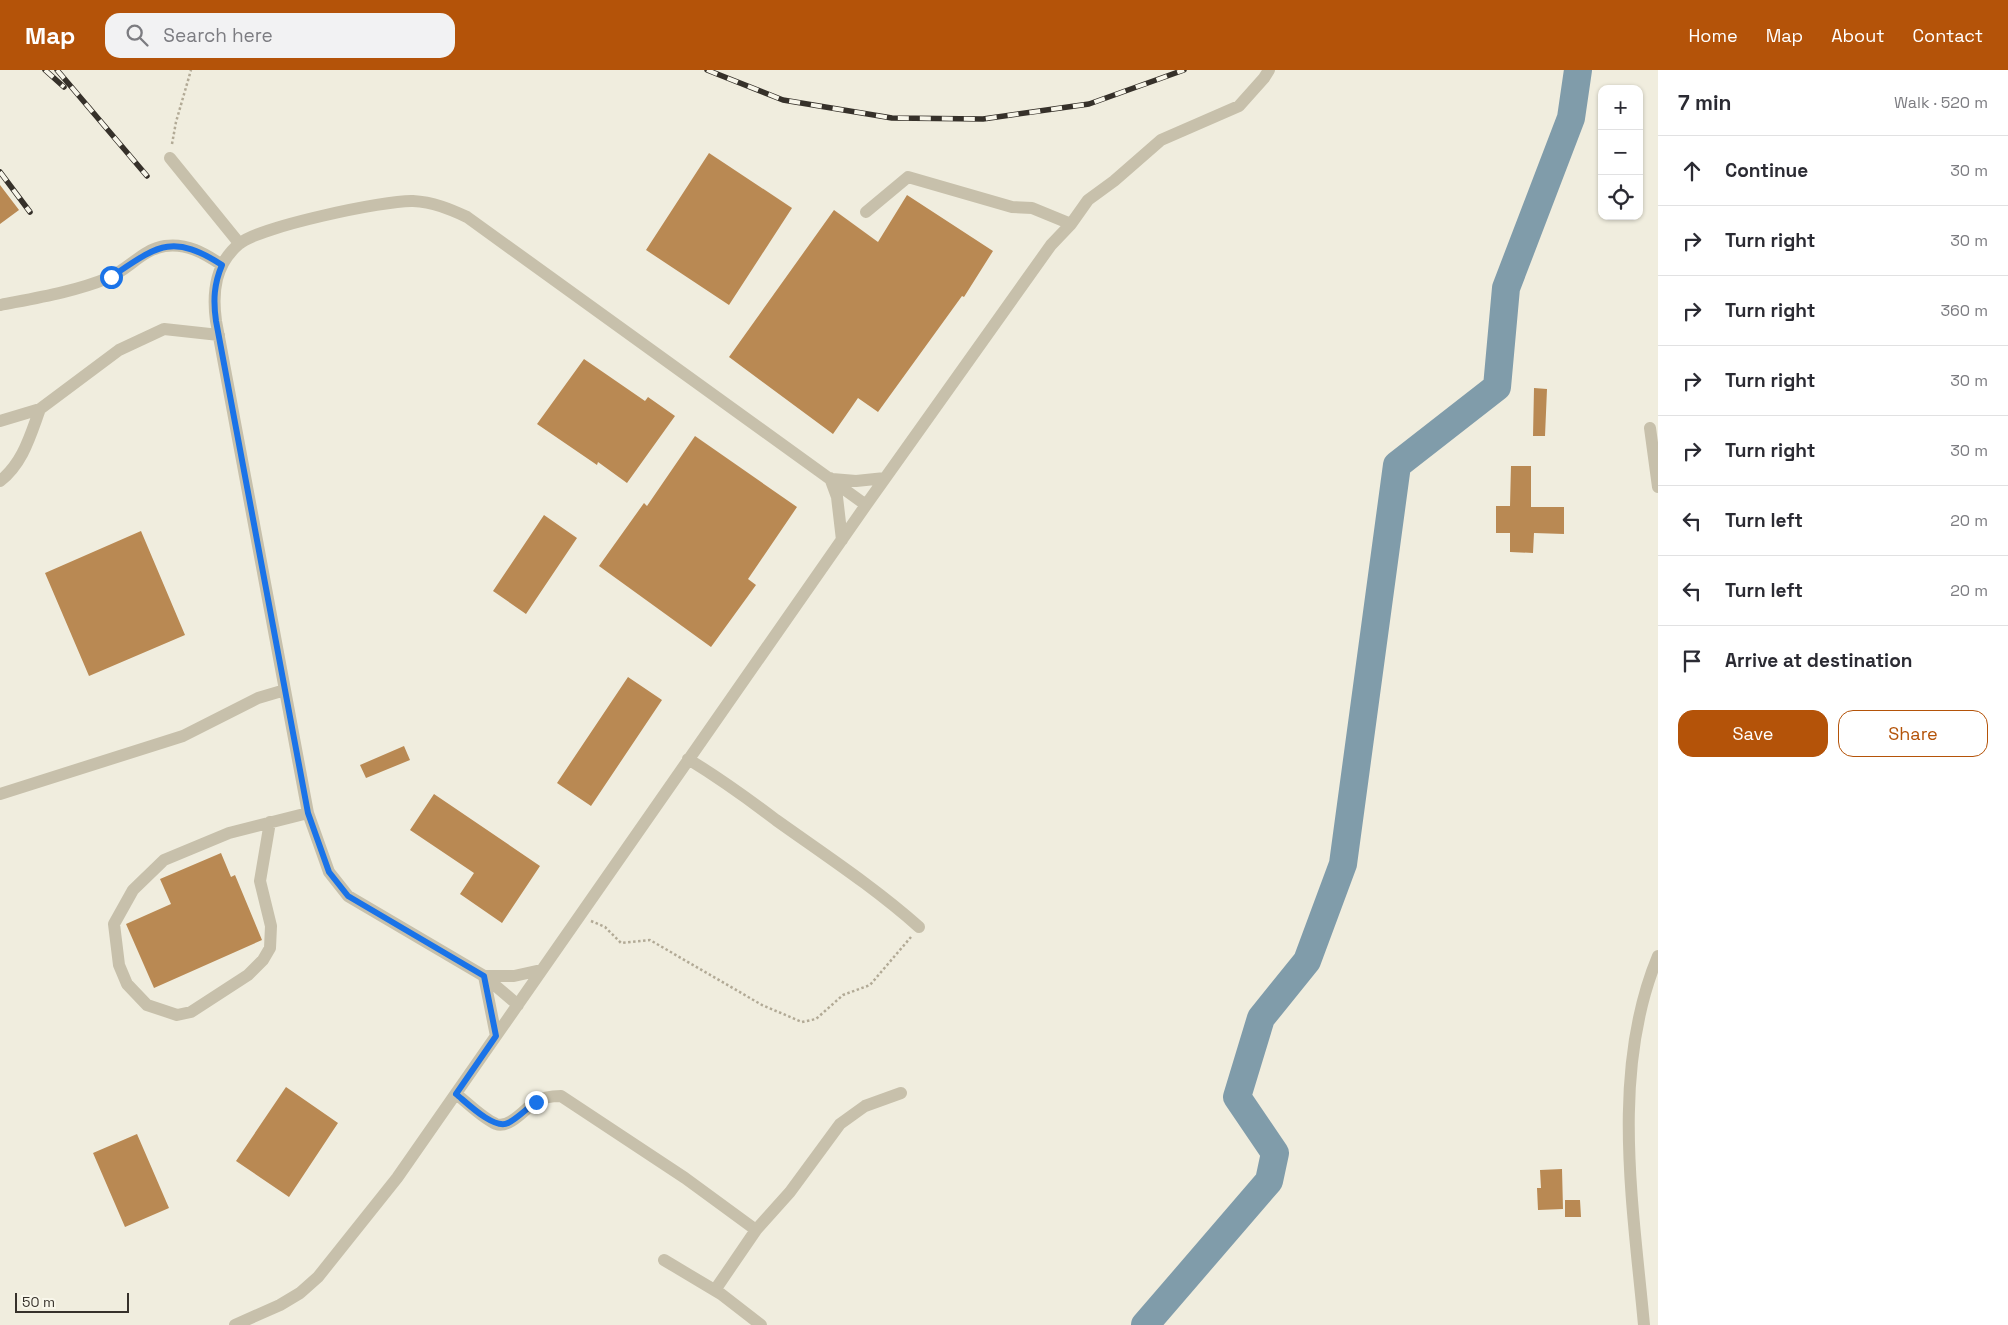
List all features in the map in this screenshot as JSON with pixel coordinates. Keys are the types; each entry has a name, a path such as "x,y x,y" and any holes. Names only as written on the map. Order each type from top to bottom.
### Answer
{"street":[{"path":"235,1325 280,1304 318,1277 397,1178 866,505 1051,246 1071,224 1088,200 1114,181 1161,140 1239,106 1269,70"},
{"path":"170,158 239,243"},
{"path":"866,212 908,177 1012,207 1032,208 1071,224"},
{"path":"518,1004 484,976 348,896 329,872 308,813 219,335 213,300 215,281 222,265 239,243 261,233 366,206 412,201 441,205 468,217 866,505"},
{"path":"0,305 88,286 111,277 142,256 163,246 186,246 204,253 222,265"},
{"path":"0,421 40,409 119,350 164,329 219,335"},
{"path":"0,481 23,454 40,409"},
{"path":"1650,428 1658,487"},
{"path":"830,478 856,481 886,478"},
{"path":"830,478 837,497 842,540"},
{"path":"0,794 183,736 258,698 285,690"},
{"path":"688,759 730,785 833,859 888,899 919,927"},
{"path":"270,822 260,881 271,926 270,948 266,954 248,976 191,1012 177,1014 147,1005 127,984 119,965 114,924 133,890 164,860 229,833 270,822 308,813"},
{"path":"1644,1325 1628,1122 1636,1031 1658,956"},
{"path":"484,976 514,976 541,970"},
{"path":"484,976 496,1036"},
{"path":"715,1290 756,1230 790,1192 840,1124 865,1106 901,1093"},
{"path":"456,1094 490,1121 499,1125 508,1124 536,1102 549,1096 561,1096 685,1178 756,1230"},
{"path":"664,1260 715,1290 761,1325"}],"path":[{"path":"170,158 176,122 191,70"},
{"path":"578,916 605,927 621,943 650,940 762,1005 802,1022 816,1019 843,995 870,985 919,927"}],"building":[{"path":"709,153 792,208 729,305 646,250"},
{"path":"0,185 19,210 0,224"},
{"path":"907,195 993,251 964,297 962,296 878,412 858,398 833,434 729,357 834,210 878,242"},
{"path":"584,359 645,401 648,397 675,416 627,483 598,462 597,465 537,424"},
{"path":"1534,388 1547,389 1545,436 1533,436"},
{"path":"695,436 797,507 748,579 756,585 711,647 599,566 644,503 647,506"},
{"path":"1511,466 1531,466 1531,507 1564,507 1564,534 1534,533 1533,553 1510,552 1510,533 1496,533 1496,506 1510,506"},
{"path":"544,515 577,538 526,614 493,591"},
{"path":"141,531 185,635 89,676 45,573"},
{"path":"628,677 662,700 591,806 557,783"},
{"path":"404,746 410,760 366,778 360,765"},
{"path":"434,794 540,866 502,923 460,894 474,873 410,830"},
{"path":"221,853 231,877 235,875 262,940 154,988 126,924 171,904 160,879"},
{"path":"286,1087 338,1123 289,1197 236,1161"},
{"path":"137,1134 169,1208 125,1227 93,1153"},
{"path":"1562,1169 1563,1209 1538,1210 1537,1188 1541,1188 1540,1170"},
{"path":"1565,1200 1580,1200 1581,1217 1565,1217"}],"waterway":[{"path":"1145,1325 1269,1181 1275,1153 1237,1097 1261,1018 1307,961 1343,864 1397,465 1497,387 1506,288 1571,118 1578,70"}],"railway":[{"path":"45,70 64,87"},
{"path":"57,70 147,176"},
{"path":"707,70 783,100 892,118 983,119 1089,104 1184,70"},
{"path":"0,172 30,212"}],"route":[{"path":"111,277 142,256 163,246 186,246 204,253 222,265 215,281 213,300 216,321 308,813 329,872 348,896 484,976 488,987 496,1036 456,1094 490,1121 499,1125 508,1124 536,1102"}]}
